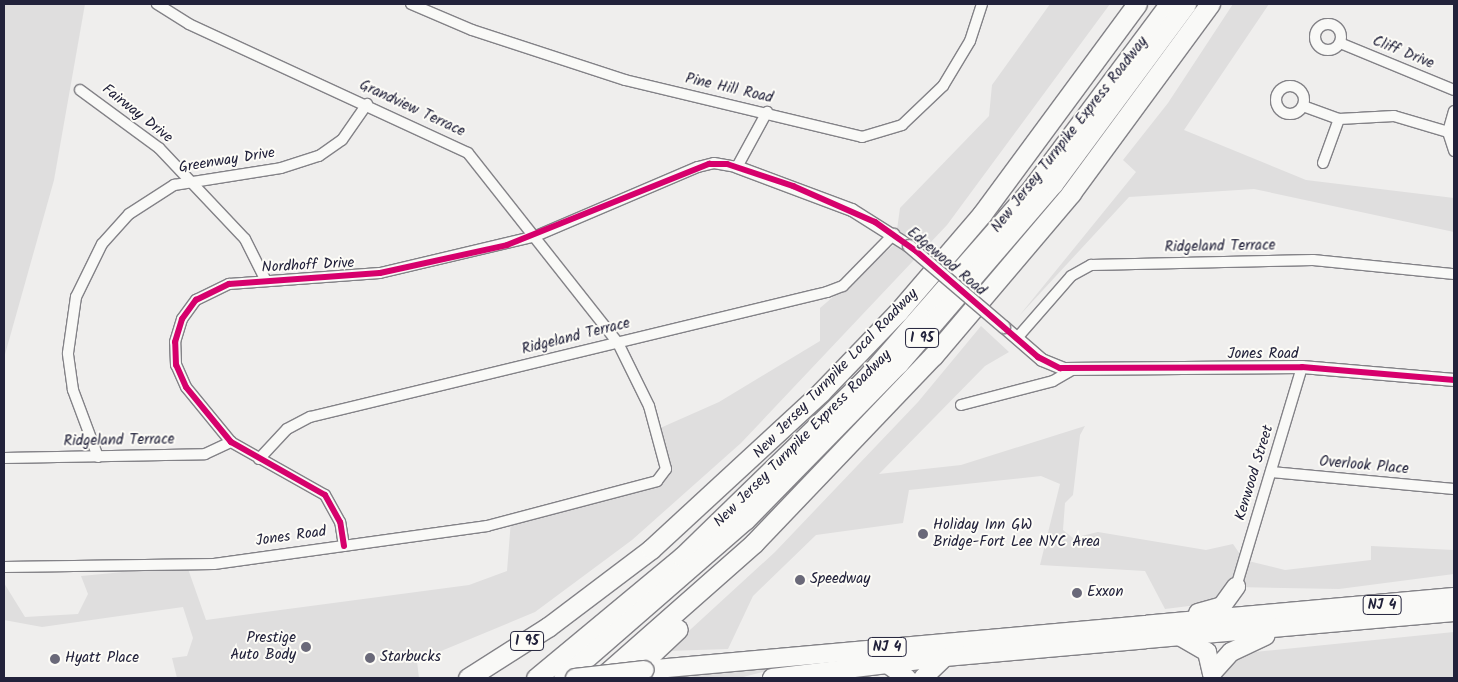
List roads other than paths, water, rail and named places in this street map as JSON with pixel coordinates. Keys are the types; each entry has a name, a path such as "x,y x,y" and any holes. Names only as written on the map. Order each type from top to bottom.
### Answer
{"highway":[{"name":"New Jersey Turnpike Local Roadway","path":"468,678 548,627 651,549 809,404 903,307 973,225 1137,4"},
{"name":"New Jersey Turnpike Express Roadway","path":"536,678 682,557 877,367 1032,188 1169,4"},
{"name":"New Jersey Turnpike Express Roadway","path":"563,678 740,524 898,364 1053,184 1186,4"},
{"name":"I 95","path":"601,678 725,570 846,450 991,291 1103,153 1210,4"},
{"path":"626,678 688,619 725,570"},
{"path":"1236,587 1241,603 1252,609 1309,619"},
{"path":"1139,626 1218,608 1236,587"},
{"name":"NJ 4","path":"772,678 945,657 1181,637 1454,597"},
{"name":"NJ 4","path":"575,678 645,670 1139,626 1454,612"},
{"path":"1211,676 1244,644 1309,619"},
{"path":"1181,637 1207,652 1211,676"},
{"path":"922,678 945,657"},
{"path":"886,663 907,678"}],"street":[{"name":"Grandview Terrace","path":"157,4 189,24 367,104 468,153 536,236 618,343 662,440 668,463 663,476"},
{"name":"Pine Hill Road","path":"411,4 472,30 625,80 767,112 847,136 876,135 902,124 943,86 962,59 982,4"},
{"name":"Cliff Drive","path":"1340,43 1454,90"},
{"name":"Fairway Drive","path":"80,90 146,138 189,180 245,239 266,281"},
{"name":"Greenway Drive","path":"98,457 70,372 69,334 76,297 92,260 114,229 144,202 189,180 281,168 319,156 342,140 367,104"},
{"path":"1303,106 1339,119 1394,116 1448,132"},
{"path":"1454,111 1448,132 1454,151"},
{"path":"737,167 767,112"},
{"path":"1323,163 1339,119"},
{"name":"Nordhoff Drive","path":"344,546 340,522 325,495 231,442 179,375 175,353 177,330 188,308 206,292 229,284 380,273 536,236 698,167 721,163 737,167"},
{"name":"Edgewood Road","path":"737,167 836,203 894,234 1042,360 1072,370"},
{"name":"Ridgeland Terrace","path":"259,459 287,429 310,417 618,343 843,286 894,234"},
{"name":"Ridgeland Terrace","path":"1017,338 1071,276 1091,265 1313,260 1454,274"},
{"name":"Jones Road","path":"961,405 1053,381 1072,370 1302,367 1454,380"},
{"name":"Kenwood Street","path":"1236,587 1302,367"},
{"name":"Ridgeland Terrace","path":"4,458 205,454 231,442"},
{"name":"Overlook Place","path":"1271,472 1454,489"},
{"name":"Jones Road","path":"4,567 214,564 488,526 663,476"}],"place":[{"name":"Holiday Inn GW Bridge-Fort Lee NYC Area","path":"923,534"},
{"name":"Speedway","path":"800,580"},
{"name":"Exxon","path":"1077,593"},
{"name":"Prestige Auto Body","path":"306,647"},
{"name":"Starbucks","path":"370,658"},
{"name":"Hyatt Place","path":"55,659"}]}
